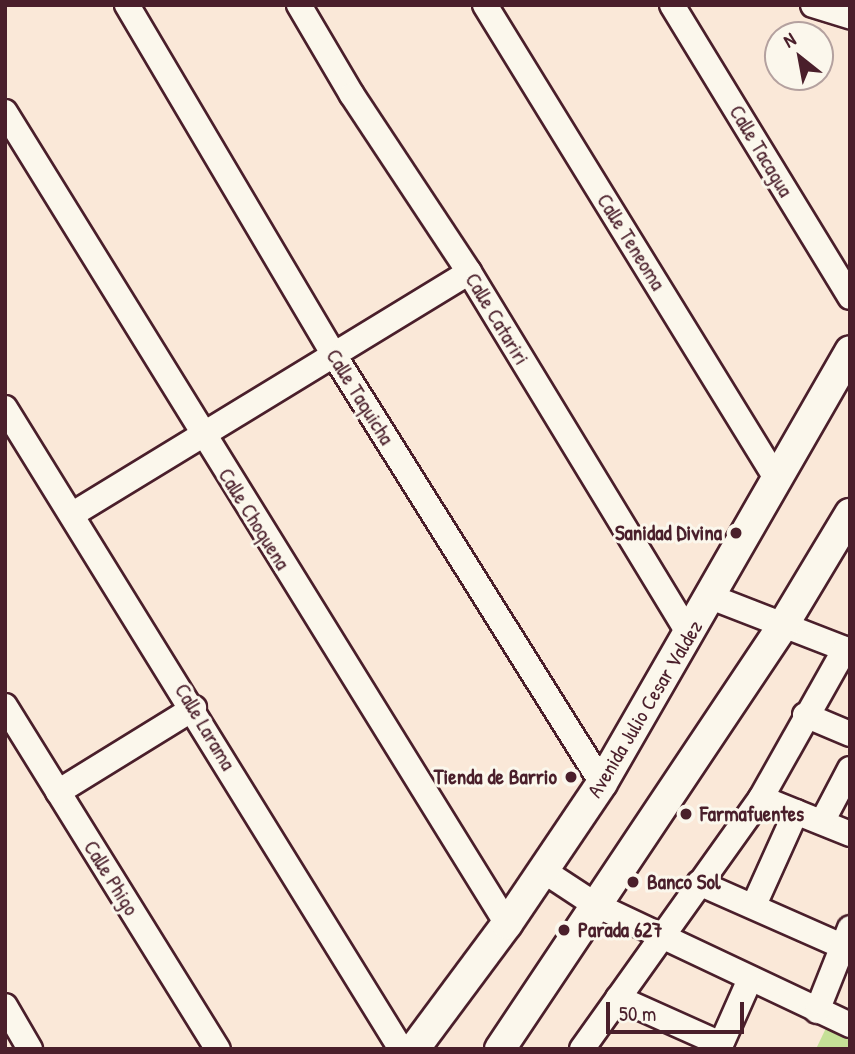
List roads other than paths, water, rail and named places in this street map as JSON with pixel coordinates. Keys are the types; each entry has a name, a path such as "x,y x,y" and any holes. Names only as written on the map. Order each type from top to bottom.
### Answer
{"main road":[{"name":"Avenida Julio Cesar Valdez","path":"414,1049 507,924 602,783 690,635 776,478 850,351"},
{"path":"500,1049 594,904 782,626 850,514"}],"street":[{"name":"Calle Taquicha","path":"127,5 334,355 602,783"},
{"name":"Calle Catariri","path":"299,5 352,95 469,272 690,635"},
{"name":"Calle Teneoma","path":"485,5 776,478"},
{"name":"Calle Tacagua","path":"672,5 850,297"},
{"path":"813,5 850,16"},
{"name":"Calle Choquena","path":"5,112 202,436 507,924"},
{"path":"73,514 469,272"},
{"name":"Calle Larama","path":"5,408 194,708 401,1049"},
{"path":"582,1049 761,798 804,715 847,650 711,597"},
{"name":"Calle Phigo","path":"5,706 218,1049"},
{"path":"58,792 194,708"},
{"path":"804,715 850,734"},
{"path":"822,822 850,769"},
{"path":"761,798 850,834"},
{"path":"754,905 796,812"},
{"path":"544,871 594,904 850,1025"},
{"path":"699,883 846,937 817,1011"},
{"path":"618,998 720,1046 750,979"},
{"path":"5,1006 30,1049"}],"place":[{"name":"Sanidad Divina","path":"736,533"},
{"name":"Tienda de Barrio","path":"571,777"},
{"name":"Farmafuentes","path":"686,814"},
{"name":"Banco Sol","path":"633,882"},
{"name":"Parada 627","path":"564,930"}]}
